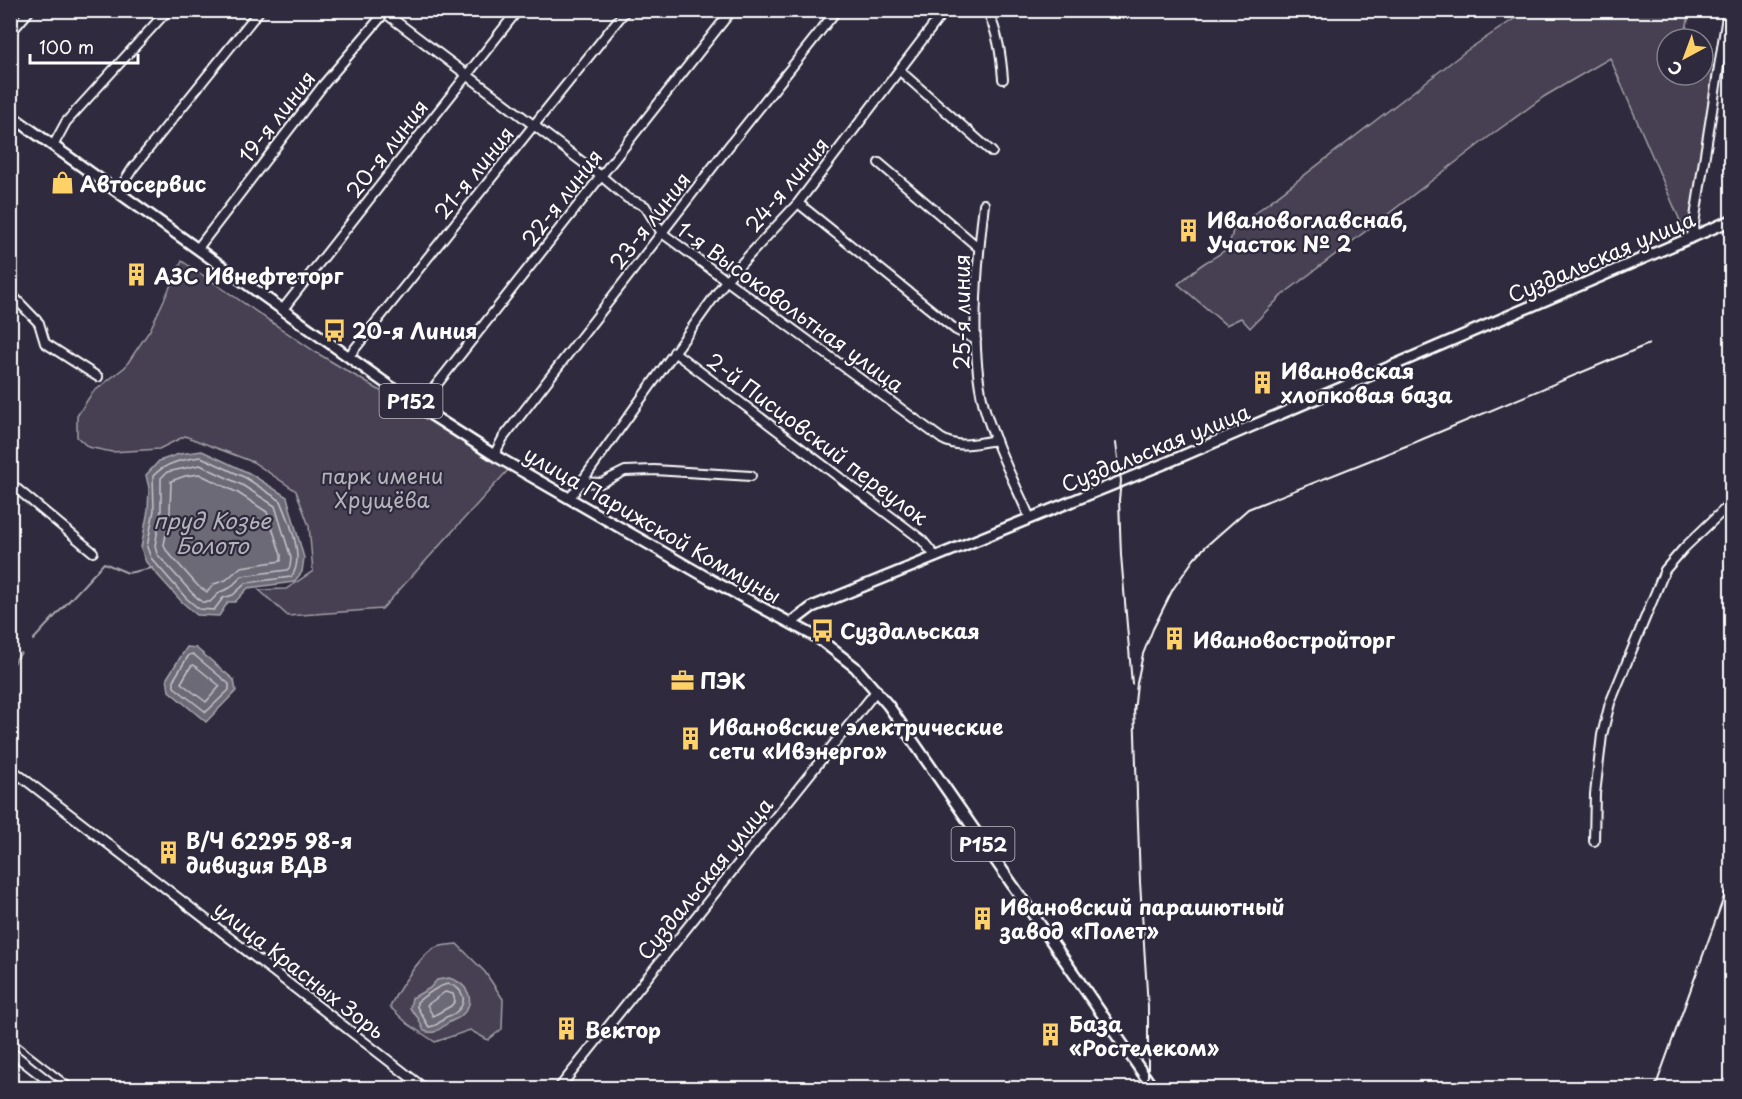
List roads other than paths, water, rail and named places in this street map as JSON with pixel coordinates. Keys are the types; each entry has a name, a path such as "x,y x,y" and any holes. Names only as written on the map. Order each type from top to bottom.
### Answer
{"main road":[{"name":"улица Парижской Коммуны","path":"10,115 419,407 494,455 836,650 877,690 1153,1089"},
{"name":"Суздальская улица","path":"790,622 812,607 1276,417 1731,220"}],"street":[{"path":"12,31 30,10"},
{"path":"53,146 66,122 168,10"},
{"path":"118,191 260,10"},
{"name":"20-я линия","path":"283,309 518,10"},
{"name":"21-я линия","path":"349,356 626,10"},
{"name":"22-я линия","path":"419,407 732,10"},
{"name":"23-я линия","path":"494,455 503,438 837,10"},
{"name":"24-я линия","path":"570,498 727,279 798,203 945,10"},
{"path":"987,10 1001,51 1003,79"},
{"path":"1692,236 1728,10"},
{"name":"1-я Высоковольтная улица","path":"384,11 627,198 645,206 662,233 942,439 951,444 964,445 996,440"},
{"name":"19-я линия","path":"198,248 324,84 384,11"},
{"path":"900,71 992,152"},
{"path":"879,163 979,248"},
{"path":"798,203 956,330 976,340"},
{"name":"25-я линия","path":"984,204 979,248 976,340 980,387 985,411 996,440 1030,518"},
{"path":"10,293 39,323 45,343 98,377"},
{"name":"2-й Писцовский переулок","path":"674,352 922,540 936,557"},
{"path":"581,482 601,483 625,471 645,470 751,476"},
{"path":"10,483 93,552"},
{"path":"1594,841 1595,794 1602,735 1610,703 1665,570 1731,502"},
{"name":"Суздальская улица","path":"559,1089 877,690"},
{"name":"улица Красных Зорь","path":"10,768 424,1089"},
{"path":"10,1051 57,1089"}],"water":[{"name":"пруд Козье Болото","path":"202,451 249,473 287,497 304,558 302,572 294,582 248,588 235,602 228,602 219,616 197,615 182,602 146,562 141,548 148,510 149,488 146,475 159,461 179,454"},
{"path":"187,647 196,648 234,680 236,691 206,722 169,691 167,678"},
{"path":"449,978 465,988 469,1004 460,1017 437,1031 424,1031 410,1008 412,998 430,988 437,980"}],"waterway":[{"path":"33,640 104,563 128,573 152,568"},
{"path":"10,667 21,653"}],"railway":[{"path":"1134,713 1143,654 1173,589 1205,547 1248,509 1411,444 1649,344"},
{"path":"1116,443 1121,481 1119,500 1121,555 1132,684"},
{"path":"1134,705 1140,882 1148,1007 1148,1088"},
{"path":"1655,1088 1732,875"},
{"path":"10,1036 77,1088"},
{"path":"211,1085 216,1088"}],"place":[{"name":"Автосервис","path":"62,183"},
{"name":"Ивановоглавснаб, Участок № 2","path":"1189,231"},
{"name":"АЗС Ивнефтеторг","path":"136,275"},
{"name":"20-я Линия","path":"334,330"},
{"name":"Ивановская хлопковая база","path":"1263,382"},
{"name":"Суздальская","path":"822,630"},
{"name":"Ивановостройторг","path":"1175,639"},
{"name":"ПЭК","path":"682,680"},
{"name":"Ивановские электрические сети «Ивэнерго»","path":"691,738"},
{"name":"В/Ч 62295 98-я дивизия ВДВ","path":"168,852"},
{"name":"Ивановский парашютный завод «Полет»","path":"982,918"},
{"name":"Вектор","path":"567,1029"},
{"name":"База «Ростелеком»","path":"1051,1035"}],"park label":[{"name":"парк имени Хрущёва","path":"382,487"}]}
